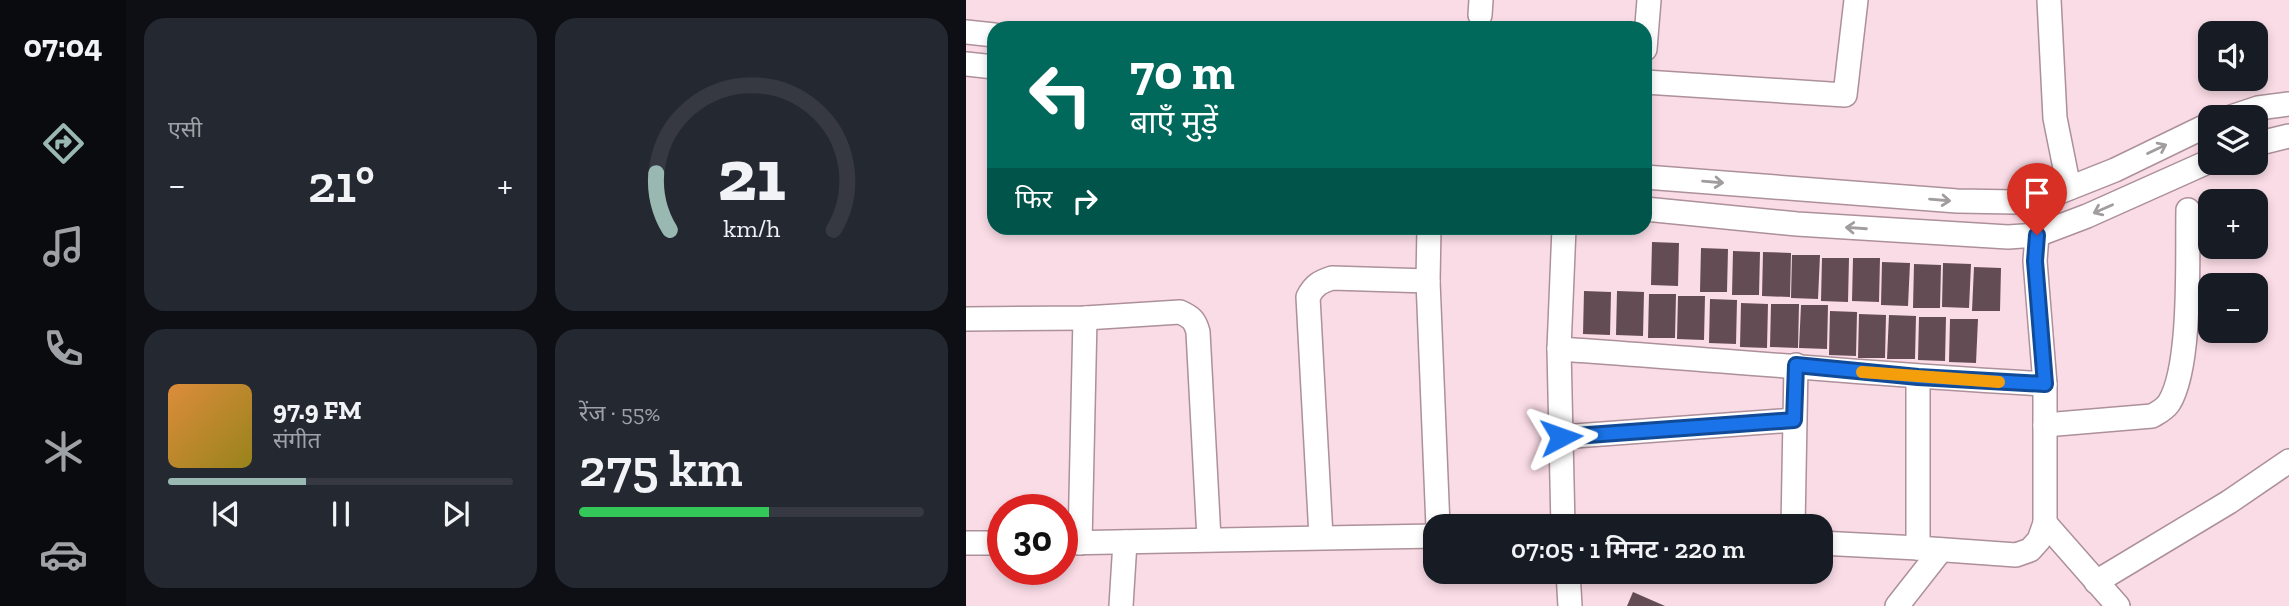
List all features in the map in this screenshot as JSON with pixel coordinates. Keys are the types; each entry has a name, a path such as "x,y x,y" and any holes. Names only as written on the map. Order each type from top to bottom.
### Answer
{"street":[{"path":"1647,21 1649,0"},
{"path":"1652,82 1845,95 1856,0"},
{"path":"2049,0 2055,118 2069,188"},
{"path":"966,32 987,34"},
{"path":"966,64 987,66"},
{"path":"2268,107 2289,104"},
{"path":"1652,178 1956,201 2016,202 2047,197 2115,170 2198,130"},
{"path":"2268,141 2289,136"},
{"path":"1652,210 1797,224 2008,237 2037,235 2087,216 2198,166"},
{"path":"2045,425 2152,416 2162,411 2169,403 2175,391 2182,359 2188,210"},
{"path":"1429,235 1428,281 1437,514"},
{"path":"1563,514 1559,349 1564,235"},
{"path":"1833,544 2016,555 2029,550 2039,540 2045,523 2045,384 2035,261 2037,235"},
{"path":"1321,537 1308,297 1320,282 1332,278 1428,281"},
{"path":"966,319 1085,318 1180,312 1190,316 1196,322 1198,332 1209,539"},
{"path":"1074,494 1085,318"},
{"path":"1559,349 1796,365 1918,377 2045,384"},
{"path":"1793,514 1796,365"},
{"path":"1897,606 1929,549 1918,377"},
{"path":"1561,437 1794,420"},
{"path":"2096,582 2229,502 2289,461"},
{"path":"2045,523 2118,606"},
{"path":"1078,543 1423,536"},
{"path":"1121,606 1125,542"},
{"path":"966,543 987,543"},
{"path":"1570,606 1571,584"}],"building":[{"path":"1652,242 1679,243 1678,286 1651,285"},
{"path":"1701,248 1728,249 1727,292 1700,292"},
{"path":"1733,251 1760,252 1759,295 1732,295"},
{"path":"1763,252 1791,253 1790,297 1762,296"},
{"path":"1792,255 1820,255 1818,299 1791,298"},
{"path":"1822,258 1849,258 1848,302 1821,301"},
{"path":"1853,258 1880,258 1879,302 1852,301"},
{"path":"1882,262 1910,263 1908,306 1881,305"},
{"path":"1943,263 1971,264 1969,308 1942,307"},
{"path":"1914,264 1941,265 1940,308 1913,308"},
{"path":"1974,267 2001,268 2000,311 1972,311"},
{"path":"1584,291 1611,292 1610,335 1583,334"},
{"path":"1617,291 1644,292 1643,336 1616,335"},
{"path":"1649,294 1676,294 1675,338 1648,338"},
{"path":"1678,296 1705,296 1704,340 1677,339"},
{"path":"1710,299 1737,300 1736,344 1709,343"},
{"path":"1741,303 1768,304 1767,348 1740,347"},
{"path":"1771,304 1799,304 1798,348 1770,347"},
{"path":"1801,305 1828,305 1827,349 1799,348"},
{"path":"1830,311 1857,312 1856,356 1829,355"},
{"path":"1859,314 1886,315 1885,358 1858,358"},
{"path":"1889,315 1916,316 1915,359 1887,359"},
{"path":"1919,317 1946,317 1945,361 1918,360"},
{"path":"1950,319 1978,319 1976,363 1949,362"},
{"path":"1633,592 1665,606 1627,606"}],"slow traffic":[{"path":"1862,372 1999,382"}],"route":[{"path":"1561,437 1794,420 1796,365 1918,377 2045,384 2035,261 2037,235"}]}
